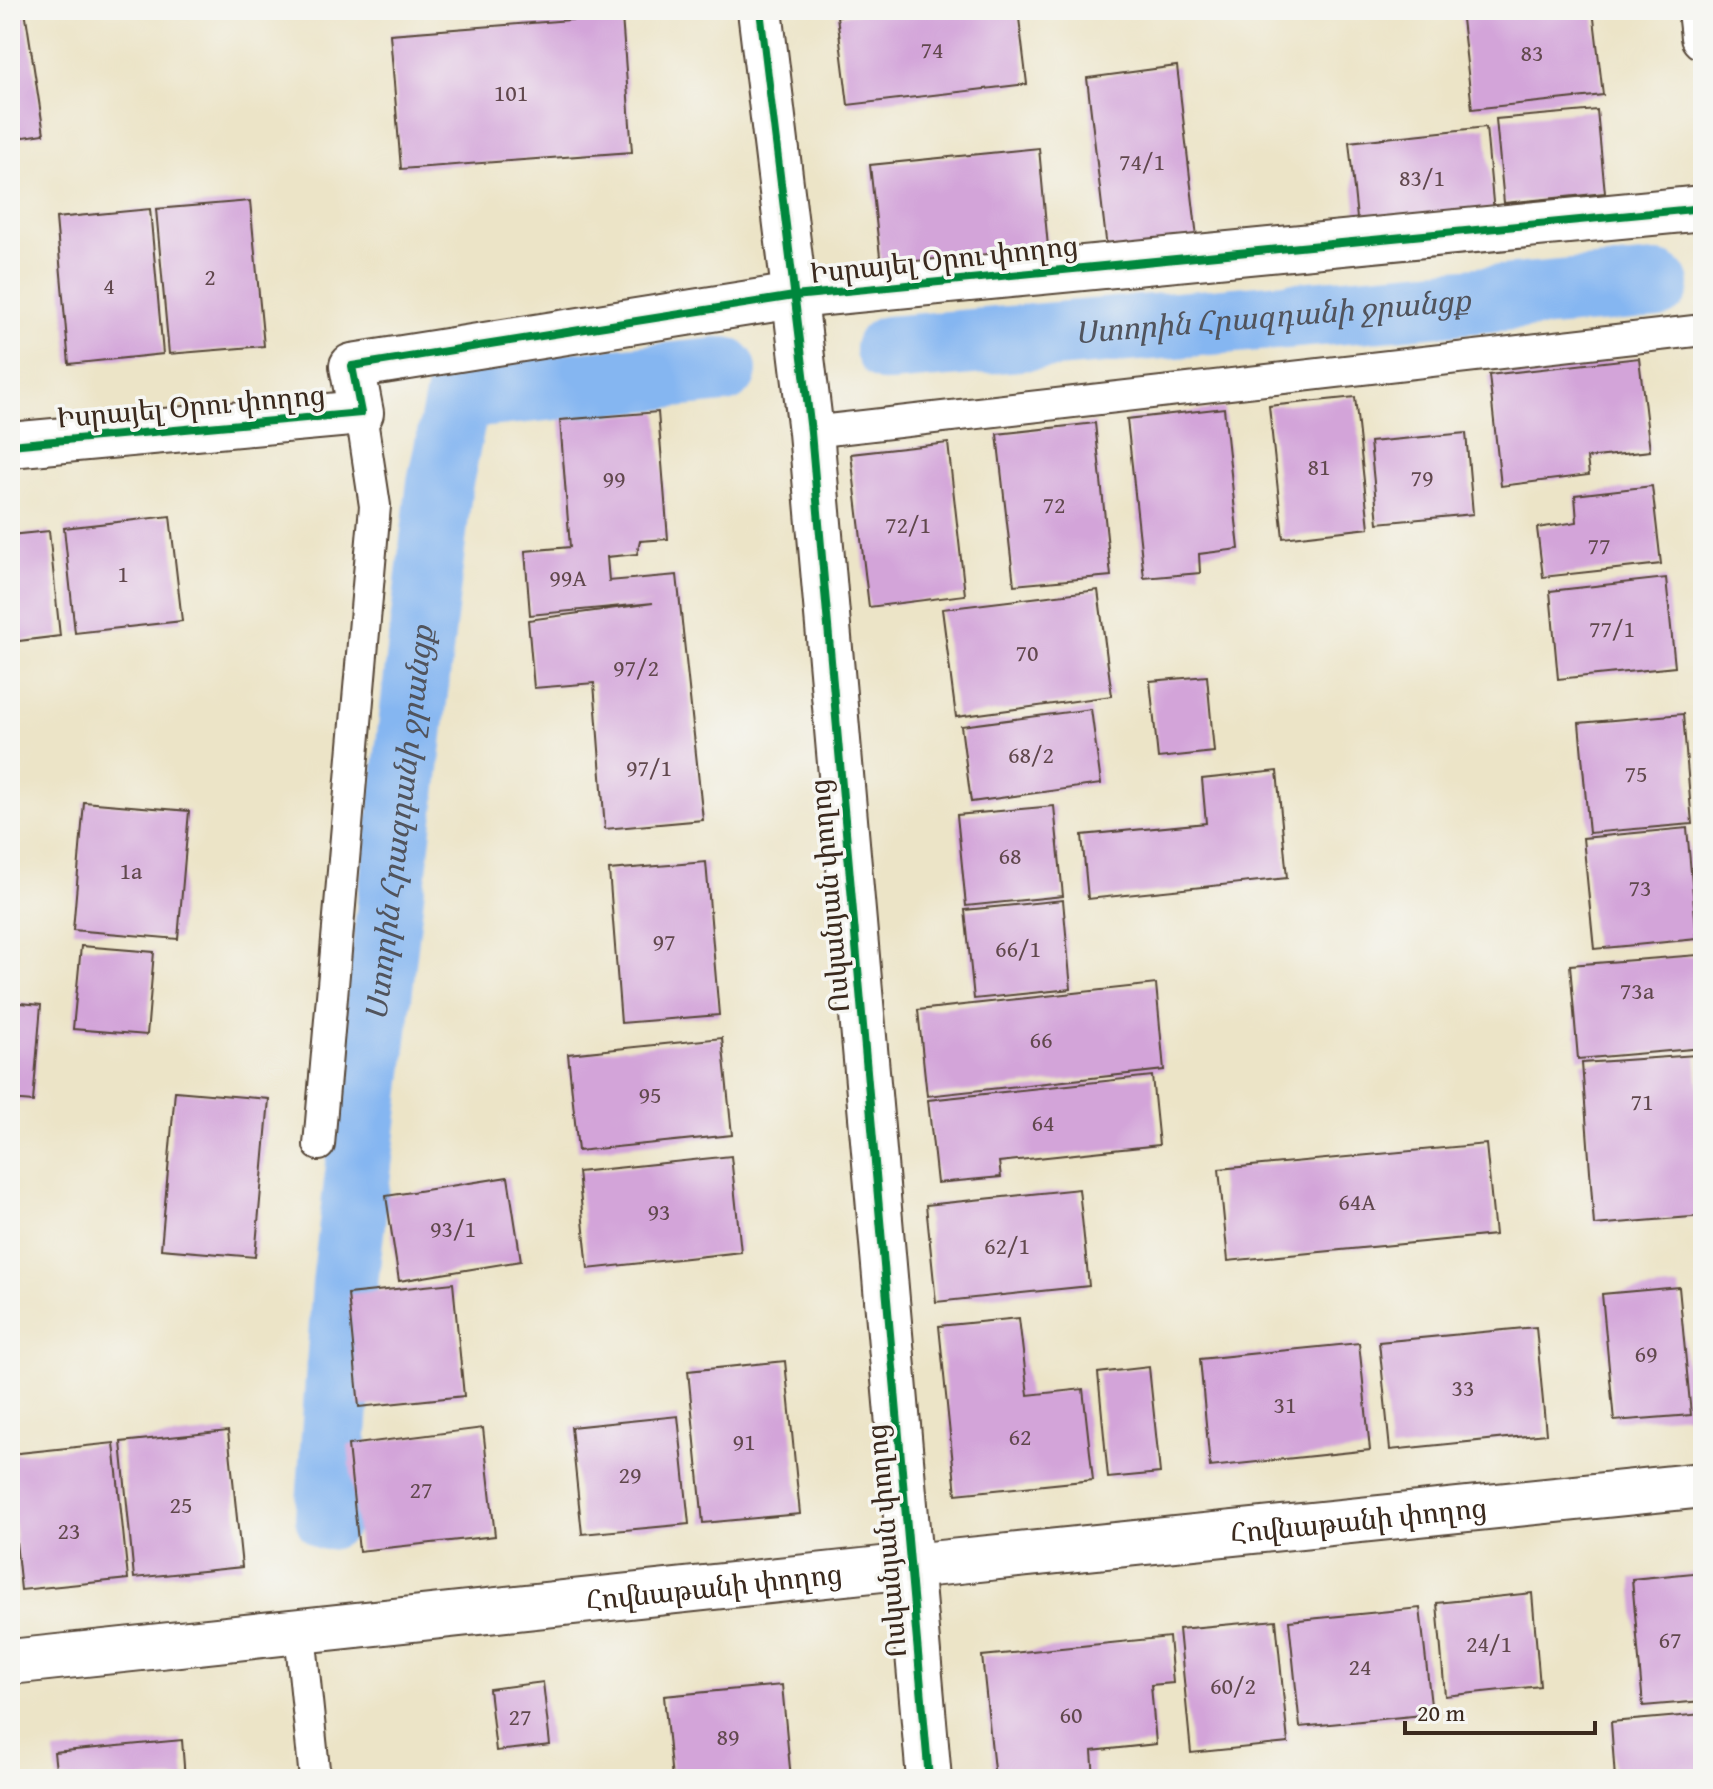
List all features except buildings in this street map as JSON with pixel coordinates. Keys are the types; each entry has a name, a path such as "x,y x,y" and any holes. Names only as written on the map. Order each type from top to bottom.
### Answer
{"street":[{"name":"Ոսկանյան փողոց","path":"760,10 811,432 929,1779"},
{"path":"1700,10 1703,37"},
{"name":"Իսրայել Օրու փողոց","path":"10,445 361,413 352,366 794,296 1703,208"},
{"name":"Հովնաթանի փողոց","path":"10,1662 1703,1485"}],"lane":[{"path":"811,432 1703,330"},
{"path":"319,1145 375,506 361,413"},
{"path":"300,1632 315,1779"}],"waterway":[{"name":"Ստորին Հրազդանի ջրանցք","path":"888,349 1657,285"},
{"name":"Ստորին Հրազդանի ջրանցք","path":"328,1517 345,1283 440,482 458,397 724,370"}],"cycle path":[{"path":"760,10 811,432 929,1779"},
{"path":"10,445 361,413 352,366 794,296 1703,208"}]}
